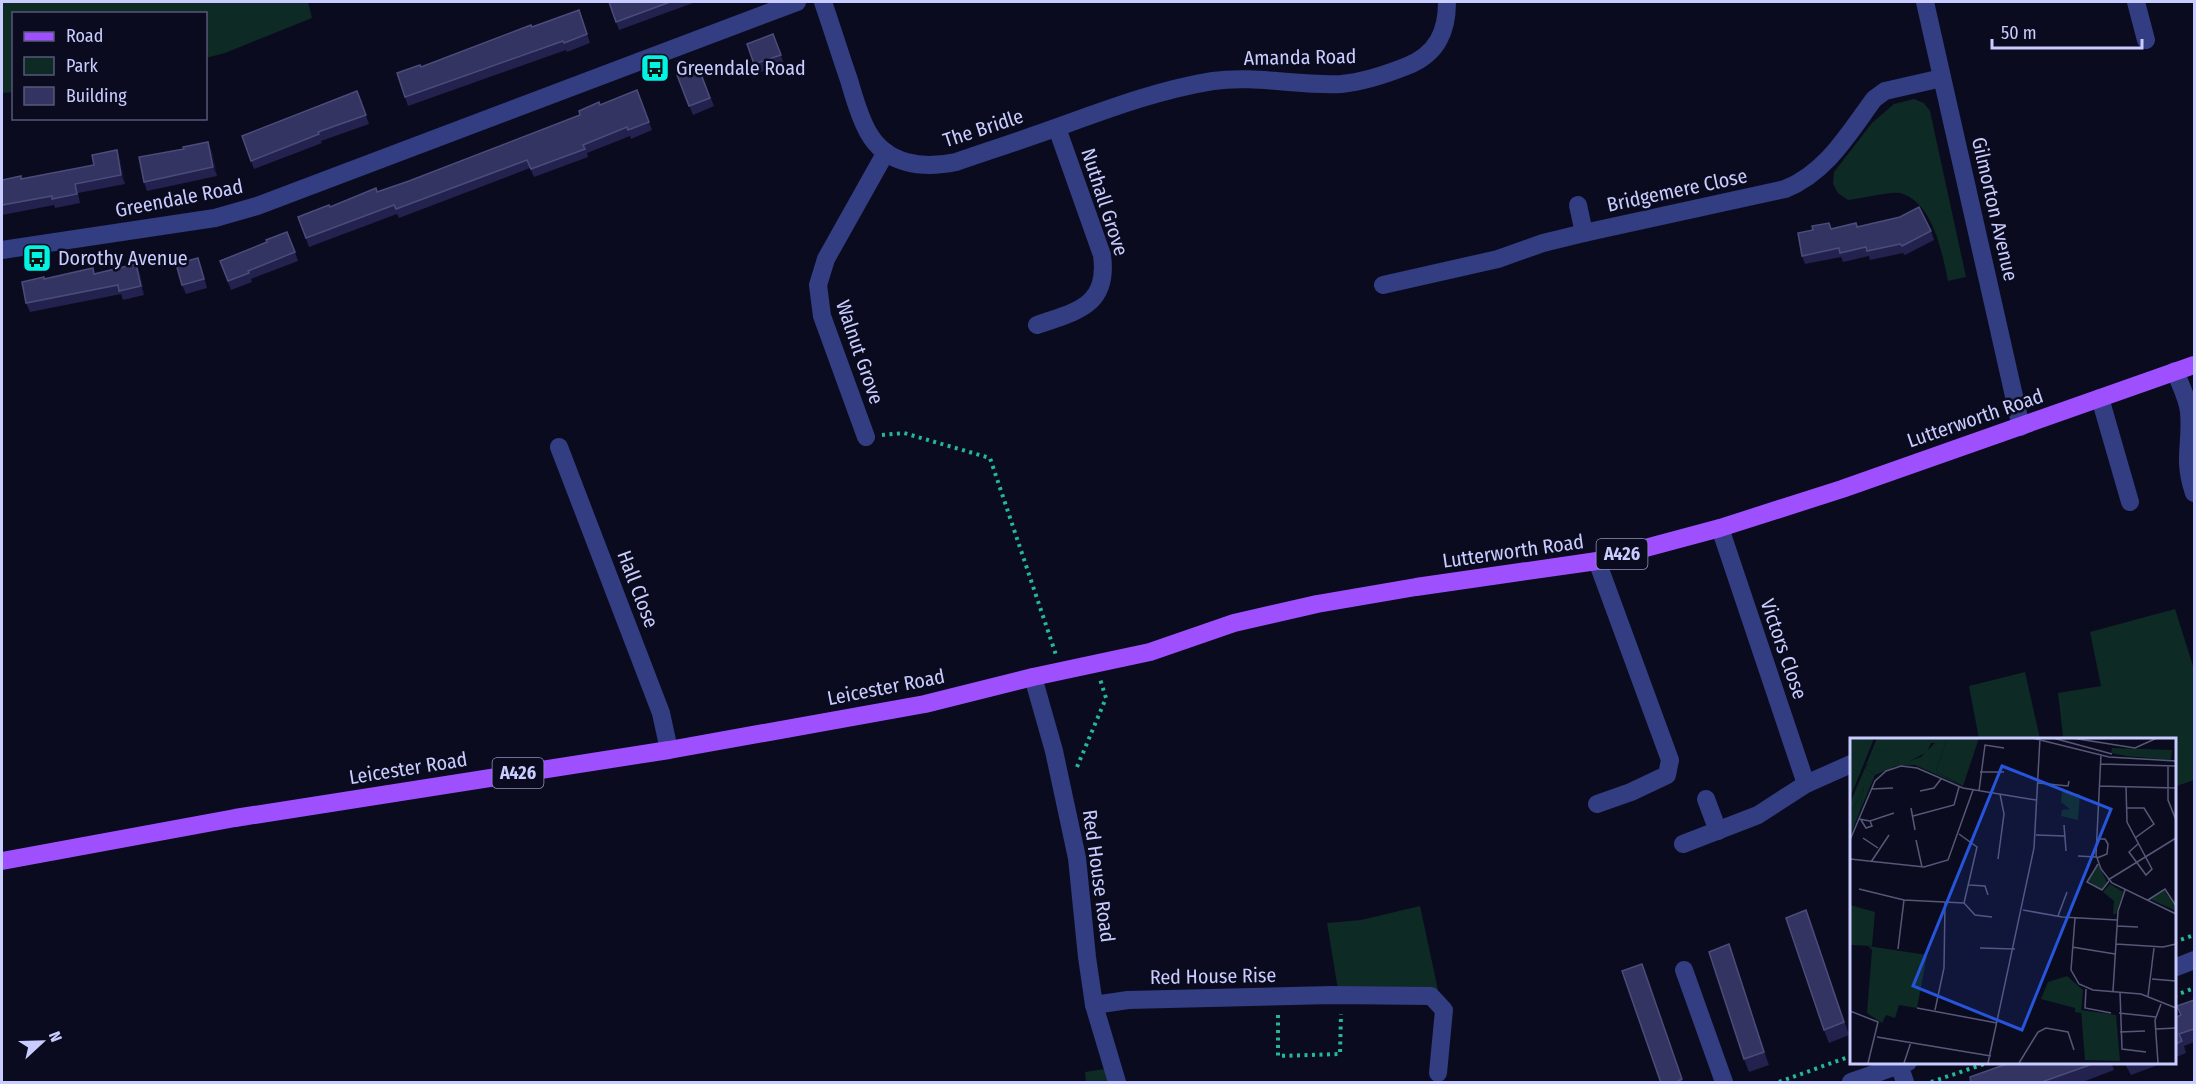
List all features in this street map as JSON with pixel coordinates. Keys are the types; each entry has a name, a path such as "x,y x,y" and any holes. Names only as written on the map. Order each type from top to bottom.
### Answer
{"main road":[{"name":"Lutterworth Road","path":"1033,677 1150,652 1234,623 1317,604 1416,587 1598,561 1720,528 1842,489 2194,364"},
{"name":"Leicester Road","path":"2,861 235,818 669,750 925,704 1033,677"}],"street":[{"name":"Greendale Road","path":"2,250 204,220 257,206 797,2"},
{"name":"The Bridle","path":"823,2 868,133 886,152 901,161 918,166 937,166 956,162 1147,95"},
{"name":"Amanda Road","path":"1147,95 1182,86 1217,81 1341,84 1408,66 1424,57 1438,41 1447,20 1447,2"},
{"name":"Gilmorton Avenue","path":"1925,2 2021,426"},
{"path":"2136,2 2146,40"},
{"name":"Bridgemere Close","path":"1383,285 1498,259 1543,243 1777,191 1801,183 1822,166 1874,99 1885,91 1942,78"},
{"name":"Nuthall Grove","path":"1037,325 1076,311 1089,302 1101,289 1104,272 1102,255 1057,128"},
{"name":"Walnut Grove","path":"866,437 822,316 818,285 826,259 886,152"},
{"path":"1578,205 1584,234"},
{"path":"2175,371 2190,411 2186,463 2194,493"},
{"path":"2100,398 2130,502"},
{"name":"Hall Close","path":"559,447 661,713 669,750"},
{"name":"Victors Close","path":"1720,528 1806,784"},
{"path":"1597,804 1631,792 1667,775 1670,759 1598,561"},
{"name":"Red House Road","path":"1033,677 1060,777 1077,858 1087,957 1095,1005 1117,1083"},
{"path":"1683,844 1758,815 1806,784 1850,764"},
{"path":"1706,800 1718,831"},
{"path":"2175,968 2194,960"},
{"path":"1684,970 1724,1083"},
{"name":"Red House Rise","path":"1095,1005 1128,1000 1338,995 1431,996 1444,1010 1438,1073"},
{"path":"1851,1083 1902,1063 1905,1083"}],"path":[{"path":"866,437 904,433 990,458 1061,672"},
{"path":"1060,777 1075,772 1106,698 1094,665"},
{"path":"2175,942 2194,935"},
{"path":"2175,996 2194,988"},
{"path":"1277,997 1278,1056 1340,1054 1338,995"},
{"path":"1779,1083 1850,1056"},
{"path":"1931,1083 1987,1063"}],"green space":[{"path":"2,2 308,2 312,18 225,53 207,58 207,12 12,12 12,92 2,93"},
{"path":"1914,99 1924,103 1930,111 1966,277 1948,281 1934,230 1921,206 1911,198 1896,193 1848,200 1838,193 1833,184 1834,172 1872,123 1894,104"},
{"path":"2175,609 2194,669 2194,780 2175,787 2175,738 2055,738 2063,736 2058,693 2101,686 2090,632"},
{"path":"2025,672 2040,738 1979,738 1969,686"},
{"path":"1420,906 1438,990 1338,990 1327,923 1361,920"},
{"path":"1105,1069 1108,1082 1086,1082 1085,1072"}],"building":[{"path":"609,2 670,2 616,22"},
{"path":"579,10 587,34 405,97 397,73 420,65 421,67 531,25 532,27"},
{"path":"773,34 781,55 754,64 747,44"},
{"path":"698,66 710,98 689,106 677,75"},
{"path":"637,90 649,122 628,130 627,127 583,145 585,149 531,169 527,160 396,209 394,205 306,238 298,217 376,188 377,192 409,181 580,115 579,111 599,102 600,105"},
{"path":"357,91 366,115 318,132 319,134 251,161 242,136"},
{"path":"208,142 213,167 144,182 139,157"},
{"path":"117,150 121,175 75,184 77,194 2,205 2,180 21,176 21,179 94,165 92,155"},
{"path":"1919,207 1931,231 1902,246 1900,244 1867,251 1866,247 1840,253 1839,248 1802,256 1798,233 1813,230 1812,226 1829,223 1831,229 1856,223 1857,227 1900,217"},
{"path":"287,232 295,252 228,281 220,261"},
{"path":"198,258 204,279 182,285 176,264"},
{"path":"136,264 141,286 119,291 118,285 26,303 22,282 93,268 94,274"},
{"path":"1806,910 1844,1022 1824,1030 1786,918"},
{"path":"1729,944 1764,1052 1744,1059 1709,952"},
{"path":"1642,964 1682,1079 1674,1083 1661,1083 1622,971"},
{"path":"2194,1000 2194,1029 2179,1034 2182,1041 2175,1044 2175,1018 2181,1015 2177,1006"},
{"path":"2009,1063 2095,1063 2039,1083 1971,1083 1970,1077"}],"place":[{"name":"Greendale Road","path":"655,68"},
{"name":"Dorothy Avenue","path":"37,258"}]}
